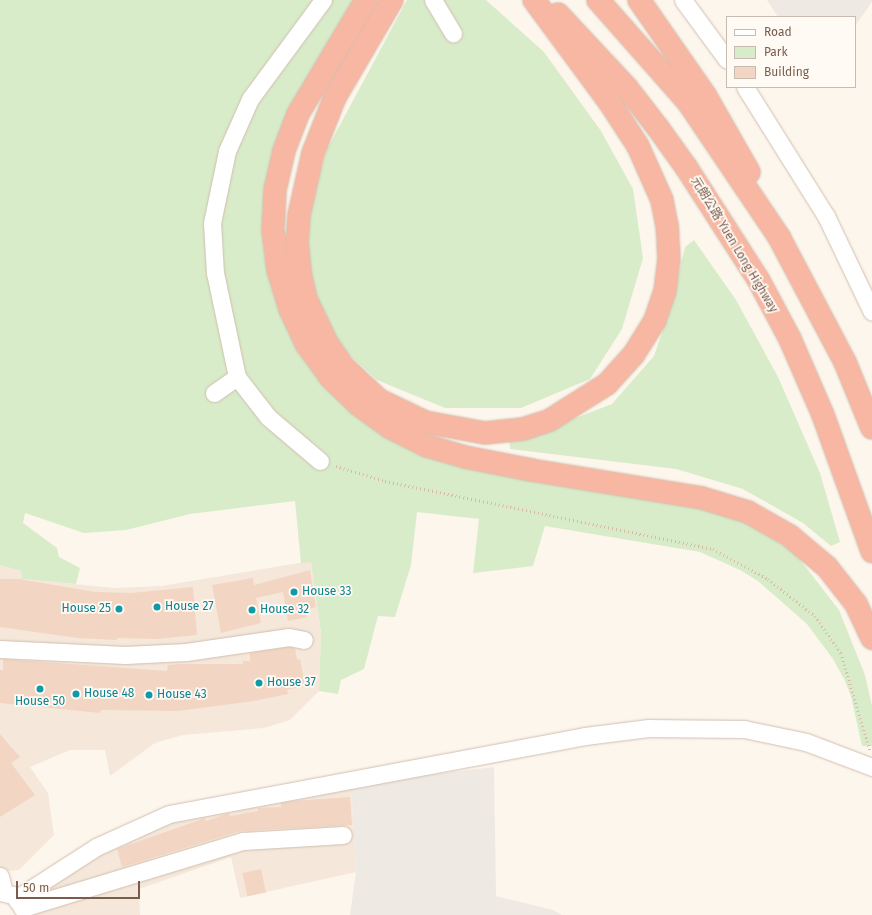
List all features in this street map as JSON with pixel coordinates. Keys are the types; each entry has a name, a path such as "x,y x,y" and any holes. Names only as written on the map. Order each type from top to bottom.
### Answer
{"highway":[{"path":"366,0 298,114 284,151 275,190 274,230 283,286 290,308 307,344 330,377 358,405 391,428 427,446 465,457 531,470 702,498 753,515 790,536 827,567 856,604 872,640"},
{"path":"392,0 336,97 313,153 299,215 297,242 301,280 312,313 327,343 343,366 379,400 425,422 485,433 523,429 550,420 575,407 611,380 634,354 655,320 664,291 669,260 667,226 662,200 638,146 610,103 534,0"},
{"name":"元朗公路 Yuen Long Highway","path":"542,0 565,19 627,88 686,167 746,260 799,358 847,477 872,552"},
{"path":"598,0 688,102 779,237"},
{"path":"639,0 705,94 730,135 779,237 845,362 872,428"}],"street":[{"path":"320,461 268,417 237,376 215,273 212,223 227,151 250,99 322,0"},
{"path":"433,0 453,33"},
{"path":"683,0 726,59"},
{"path":"746,88 826,216 872,312"},
{"path":"214,393 237,376"},
{"path":"0,649 125,655 186,652 289,637 304,640"},
{"path":"11,897 96,847 169,814 585,736 648,728 744,729 806,742 872,767"},
{"path":"11,897 243,841 342,835"}],"path":[{"path":"320,461 385,481 713,549 768,579 815,616 841,653 872,756"}],"shaded area":[{"path":"767,0 872,0 856,25 856,16 777,16"},
{"path":"311,561 321,634 319,691 290,720 264,728 183,735 155,743 110,776 105,750 70,750 30,767 48,793 54,835 19,870 0,872 0,565 21,571 22,579 115,588 161,586"},
{"path":"494,767 496,896 553,910 562,915 350,915 356,872 351,784"},
{"path":"351,784 356,872 240,898 231,857 139,889 140,915 35,915 34,893 121,839 168,819"}],"green space":[{"path":"0,0 357,0 321,58 264,240 288,332 330,384 390,426 736,517 794,552 839,610 865,675 872,706 872,746 862,746 851,696 844,679 833,659 807,624 758,581 740,570 700,552 545,526 533,566 473,573 479,519 417,512 411,565 395,617 378,616 364,669 341,680 338,694 319,691 321,633 311,562 301,563 295,501 190,514 126,530 84,533 25,513 23,523 57,548 59,557 80,568 76,584 22,579 21,571 0,565"},
{"path":"407,0 486,0 544,52 601,131 633,189 643,258 622,329 590,379 521,408 445,408 377,380 332,339 311,281 306,216 327,149"},
{"path":"694,240 736,300 778,377 820,473 840,542 831,546 803,523 743,489 676,469 510,449 509,439 555,426 612,404 654,356 671,306 685,247"}],"building":[{"path":"310,570 316,607 305,610 307,617 288,621 283,592 256,598 261,623 221,633 212,585 253,578 254,585"},
{"path":"0,579 19,579 95,592 131,593 193,587 197,635 157,639 117,638 117,640 77,638 0,627"},
{"path":"289,647 295,648 297,660 300,659 305,686 287,690 288,694 254,701 178,711 101,710 100,713 0,703 0,670 3,670 3,659 167,671 168,665 243,664 243,661 250,661 250,653"},
{"path":"0,734 20,757 11,763 35,795 0,817"},
{"path":"350,797 352,825 240,831 122,867 117,849 205,818 206,821 229,813 230,816 258,811 258,808 281,807 281,803 293,801"},
{"path":"261,869 266,892 247,896 242,873"}],"place":[{"name":"House 33","path":"294,592"},
{"name":"House 27","path":"157,607"},
{"name":"House 25","path":"119,609"},
{"name":"House 32","path":"252,610"},
{"name":"House 37","path":"259,683"},
{"name":"House 50","path":"40,689"},
{"name":"House 48","path":"76,694"},
{"name":"House 43","path":"149,695"}]}
